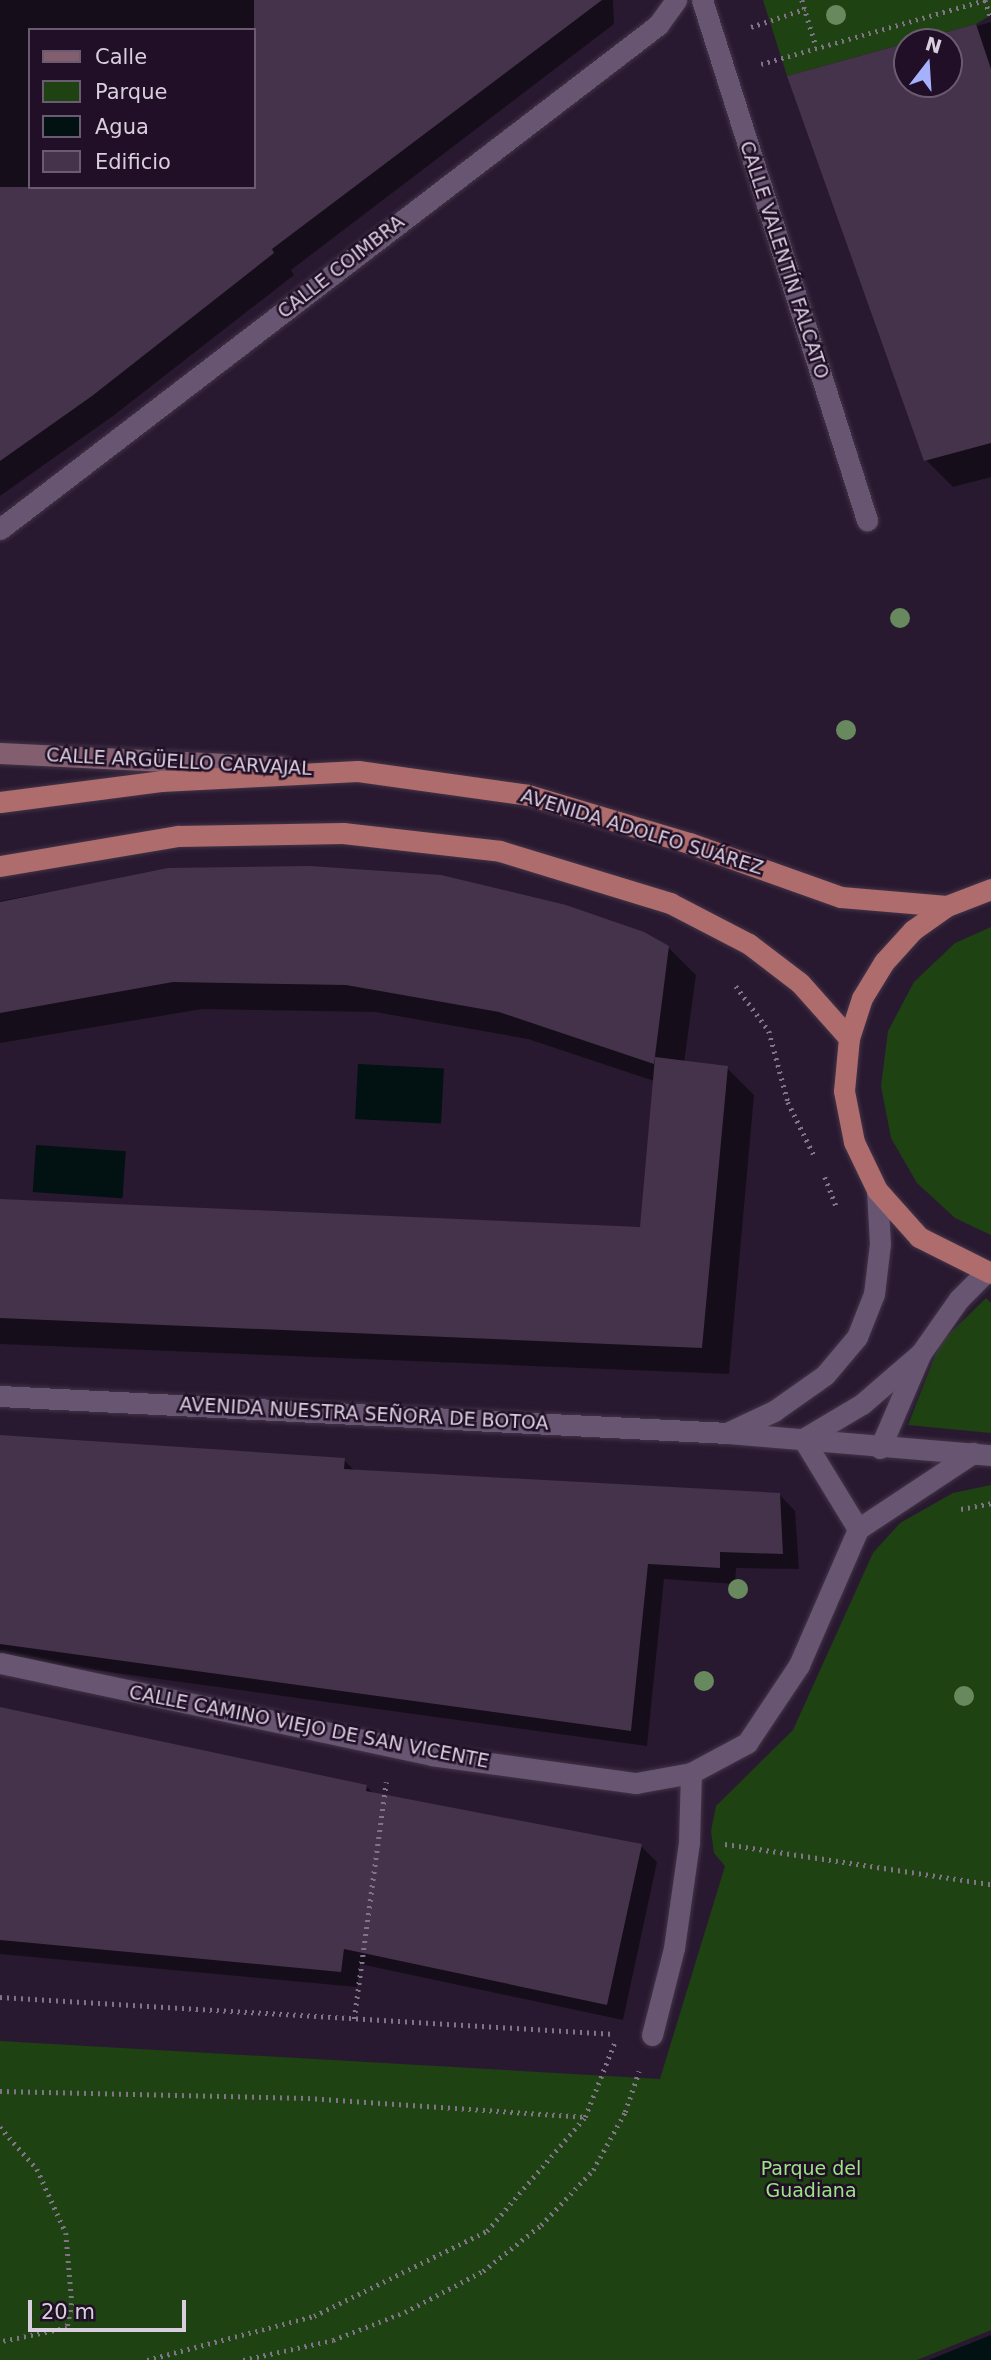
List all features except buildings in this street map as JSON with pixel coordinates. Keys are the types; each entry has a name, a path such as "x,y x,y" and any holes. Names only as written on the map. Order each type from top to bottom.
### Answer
{"highway":[{"name":"AVENIDA ADOLFO SUÁREZ","path":"0,803 161,781 358,771 528,794 690,843 841,897 947,906"},
{"path":"0,866 178,836 343,834 500,851 670,903 749,944 800,983 849,1038"},
{"path":"988,1273 919,1237 877,1190 854,1142 844,1091 849,1038 862,998 884,962 913,930 947,906 991,889"}],"main road":[{"name":"CALLE ARGÜELLO CARVAJAL","path":"0,753 358,771"}],"street":[{"name":"CALLE COIMBRA","path":"0,529 658,25 677,0"},
{"name":"CALLE VALENTÍN FALCATO","path":"702,0 867,520"},
{"name":"AVENIDA NUESTRA SEÑORA DE BOTOA","path":"728,1433 774,1411 825,1375 857,1337 874,1294 880,1244 877,1190"},
{"path":"880,1448 921,1353 959,1299 988,1273"},
{"path":"921,1353 862,1404 803,1439 858,1529 982,1454"},
{"name":"AVENIDA NUESTRA SEÑORA DE BOTOA","path":"0,1396 728,1433 880,1448 982,1454"},
{"name":"CALLE CAMINO VIEJO DE SAN VICENTE","path":"0,1663 391,1746 636,1783 691,1773 747,1743 799,1665 858,1529"},
{"path":"652,2035 674,1948 689,1843 691,1773"}],"path":[{"path":"802,0 816,46"},
{"path":"762,63 985,0 991,19"},
{"path":"751,25 805,9"},
{"path":"729,978 769,1031 788,1102 817,1161"},
{"path":"823,1172 839,1214"},
{"path":"956,1510 991,1503"},
{"path":"354,2019 391,1746"},
{"path":"725,1834 724,1844 991,1884"},
{"path":"0,1997 619,2034 585,2117 487,2231 314,2316 147,2360"},
{"path":"243,2360 333,2340 405,2312 483,2271 541,2225 593,2170 625,2112 652,2035"},
{"path":"0,2091 308,2098 585,2117"},
{"path":"0,2127 37,2168 66,2233 72,2303 67,2328 0,2342"}],"green space":[{"path":"763,0 991,0 991,15 976,24 961,28 893,28 893,47 787,76"},
{"path":"991,927 991,1235 955,1218 917,1183 891,1138 881,1086 888,1031 914,982 955,943"},
{"path":"986,1298 991,1303 991,1433 908,1425 940,1343"},
{"name":"Parque del Guadiana","path":"991,1485 991,2330 917,2360 0,2360 0,2041 660,2079 725,1866 714,1853 711,1831 716,1806 793,1730 873,1553 900,1523 953,1493"}],"water":[{"path":"358,1064 444,1069 441,1123 355,1119"},
{"path":"36,1145 126,1151 123,1198 33,1192"},
{"path":"991,2335 991,2360 929,2360"}]}
